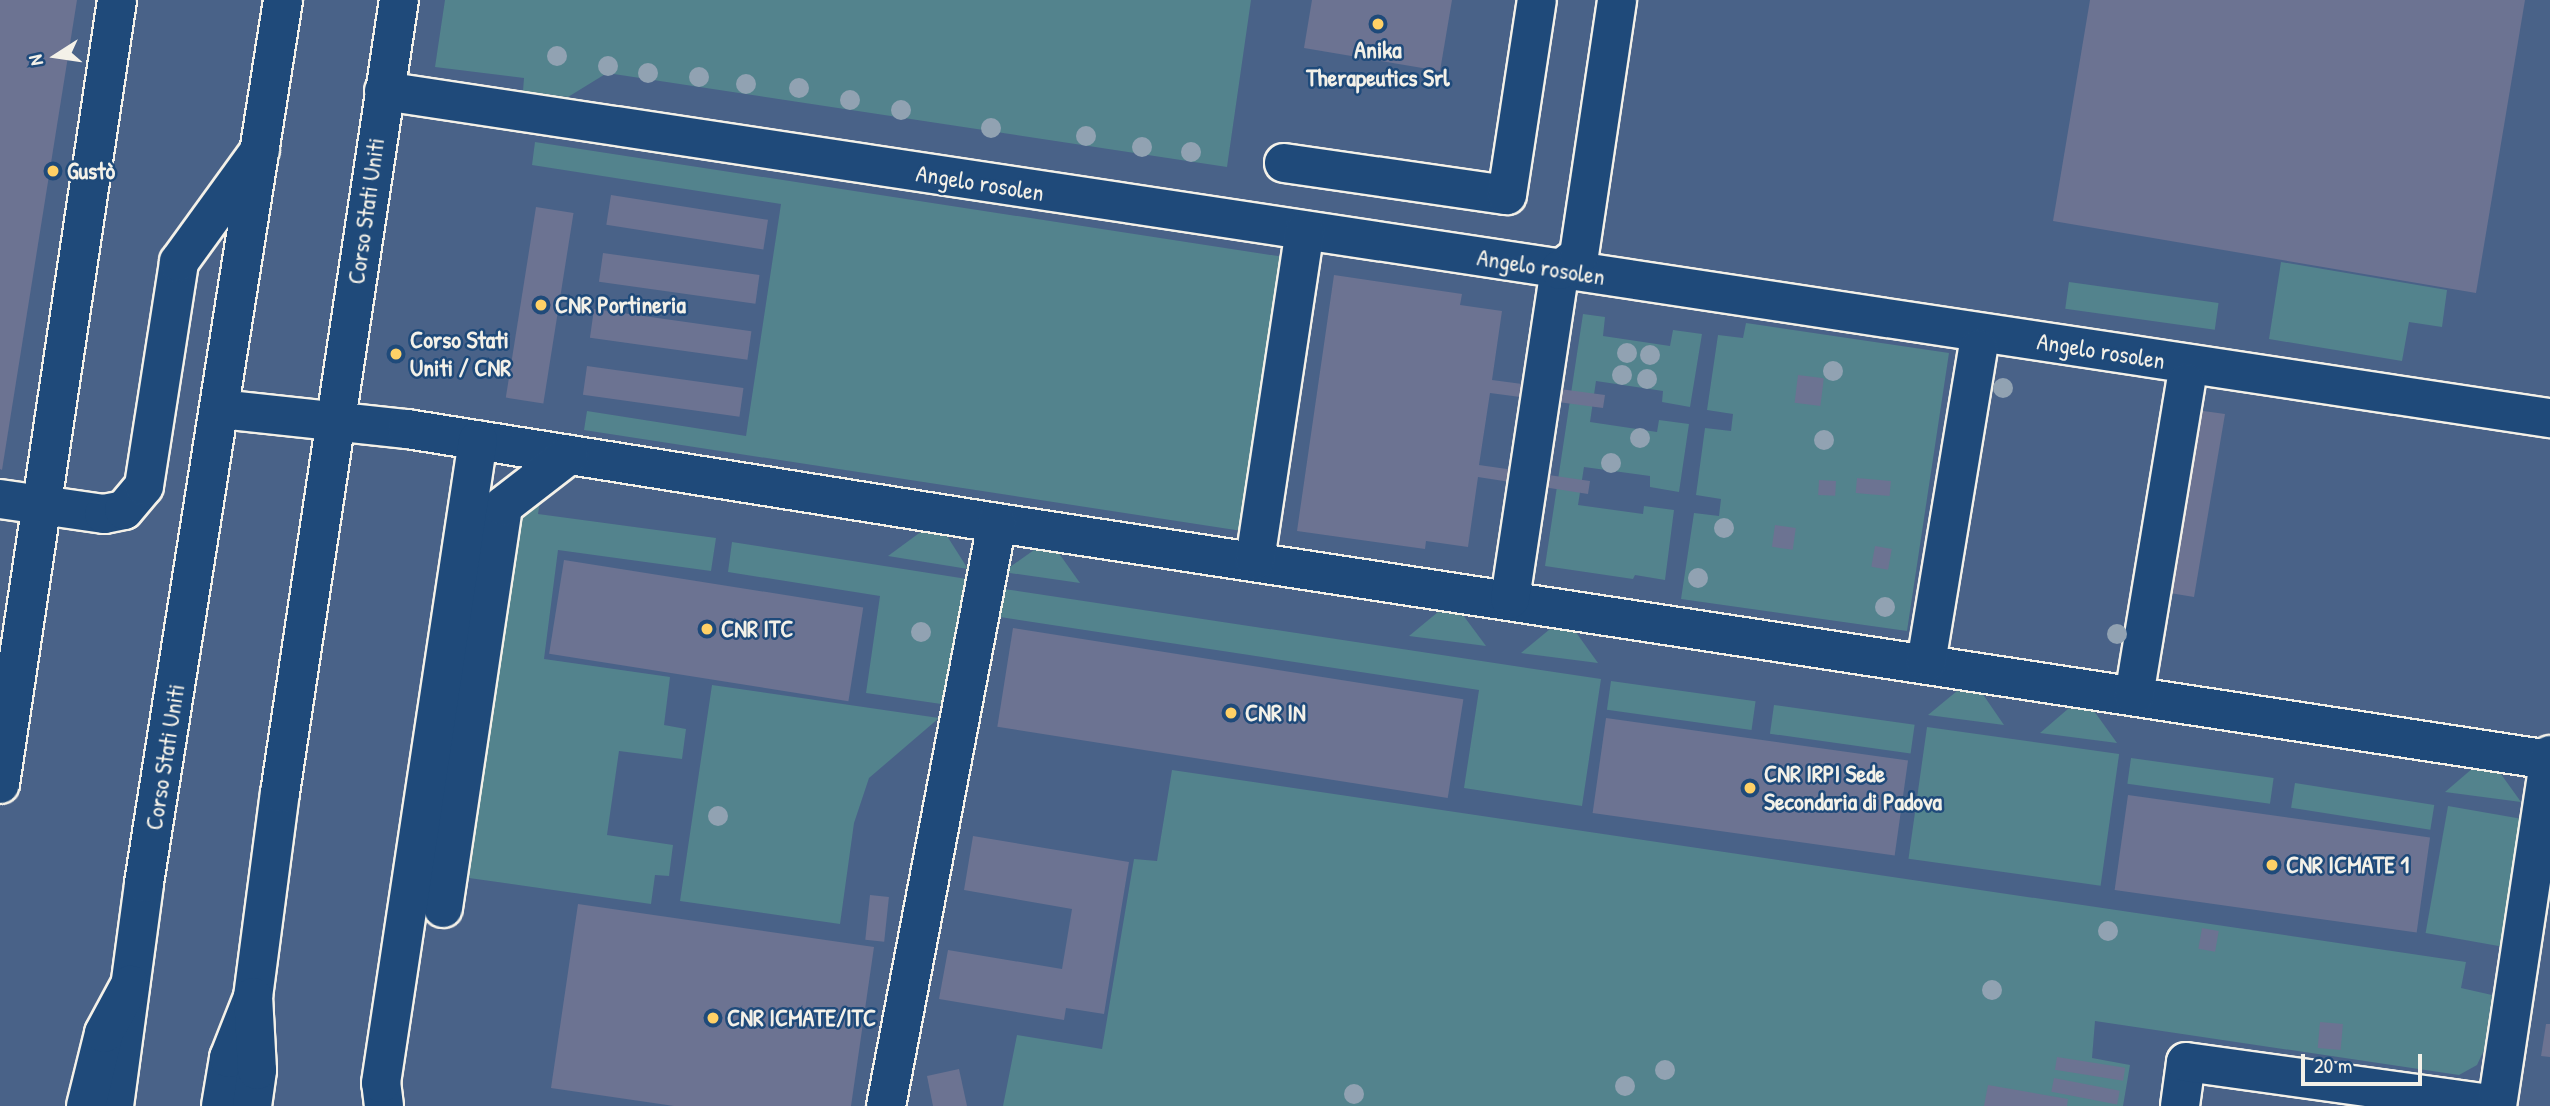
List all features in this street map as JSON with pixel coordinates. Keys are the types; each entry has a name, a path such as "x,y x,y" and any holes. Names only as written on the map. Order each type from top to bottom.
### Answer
{"main road":[{"path":"0,785 117,0"},
{"name":"Corso Stati Uniti","path":"114,1106 130,985 283,0"},
{"name":"Corso Stati Uniti","path":"221,1106 229,1058 253,997 334,423 399,0"},
{"path":"1284,163 1507,195 1537,0"},
{"path":"1510,599 1560,270 1579,255 1617,0"},
{"name":"Angelo rosolen","path":"384,91 531,116 2550,418"},
{"path":"0,499 104,514 124,510 144,486 179,262 260,150"},
{"path":"1255,560 1305,231"},
{"path":"1926,663 1978,349"},
{"path":"2134,696 2186,383"},
{"path":"219,409 478,440 997,523 2550,758 2497,1106 2353,1096 2186,1062 2180,1106"},
{"path":"384,1106 381,1083 478,440"},
{"path":"443,908 503,506 569,455"},
{"path":"886,1106 997,523"},
{"path":"86,1106 104,1033 130,985"},
{"path":"252,1106 257,1070 253,997"}],"shaded area":[{"path":"0,0 2550,0 2550,1106 0,1106"}],"green space":[{"path":"445,0 1251,0 1227,167 607,73 568,97 523,91 524,78 435,67"},
{"path":"535,142 1284,257 1242,531 584,430 587,411 746,436 781,204 532,165"},
{"path":"2281,262 2447,290 2442,327 2409,322 2402,361 2269,339"},
{"path":"2069,282 2219,303 2215,330 2065,309"},
{"path":"1583,314 1605,317 1603,336 1670,346 1673,330 1702,334 1690,407 1662,402 1663,391 1596,381 1590,422 1657,432 1659,420 1689,424 1679,492 1650,487 1650,476 1584,467 1578,505 1643,514 1644,506 1674,510 1665,580 1635,575 1633,579 1545,566"},
{"path":"1746,323 1949,353 1907,631 1681,599 1694,513 1719,516 1721,499 1696,495 1705,428 1731,431 1733,414 1707,410 1718,335 1743,338"},
{"path":"524,479 543,482 538,514 716,538 711,571 558,550 544,659 670,677 664,725 686,729 682,759 619,751 607,835 673,845 669,876 655,875 651,904 469,878"},
{"path":"922,531 947,536 968,569 888,556"},
{"path":"732,542 967,579 948,705 866,693 880,596 728,572"},
{"path":"1034,550 1058,552 1080,583 1003,572"},
{"path":"1004,589 1601,679 1582,806 1464,788 1479,690 1000,617"},
{"path":"1438,612 1463,615 1486,646 1409,636"},
{"path":"1550,629 1575,631 1598,663 1521,653"},
{"path":"1611,681 1756,701 1752,730 1607,710"},
{"path":"712,685 939,718 869,778 854,823 840,924 680,901"},
{"path":"1957,691 1982,693 2004,725 1928,715"},
{"path":"1774,705 1915,725 1911,753 1770,734"},
{"path":"2069,708 2094,711 2117,743 2040,733"},
{"path":"1927,727 2119,754 2101,886 1908,859"},
{"path":"2131,758 2274,778 2270,804 2127,784"},
{"path":"2473,768 2498,770 2521,802 2445,792"},
{"path":"1172,770 2466,962 2461,988 2492,995 2484,1050 2477,1065 2459,1075 2095,1021 2092,1058 2130,1065 2123,1106 1003,1106 1017,1035 1102,1049 1134,859 1157,861"},
{"path":"2295,783 2434,805 2430,830 2291,808"},
{"path":"2448,806 2524,819 2501,946 2426,933"}],"building":[{"path":"0,0 77,0 2,470 0,469"},
{"name":"Anika Therapeutics Srl","path":"1312,0 1452,0 1440,71 1304,48"},
{"path":"2090,0 2525,0 2476,293 2053,221"},
{"path":"611,195 768,220 763,250 606,225"},
{"name":"CNR Portineria","path":"536,207 574,213 543,404 506,398"},
{"path":"603,253 759,275 755,304 599,282"},
{"path":"1334,275 1462,294 1460,305 1502,311 1492,380 1605,395 1603,408 1490,393 1479,465 1590,481 1588,494 1478,477 1468,547 1426,541 1425,549 1297,531"},
{"path":"594,309 751,331 747,360 590,338"},
{"path":"587,366 743,388 739,417 583,395"},
{"path":"1798,375 1824,378 1820,406 1795,403"},
{"path":"2189,409 2225,414 2194,597 2164,592"},
{"path":"1857,478 1891,481 1890,496 1856,493"},
{"path":"1819,480 1836,481 1835,496 1818,495"},
{"path":"1775,525 1796,528 1793,550 1772,547"},
{"path":"1875,546 1892,549 1888,570 1871,567"},
{"name":"CNR ITC","path":"564,560 863,607 848,701 549,654"},
{"name":"CNR IN","path":"1013,628 1463,699 1448,798 997,727"},
{"name":"CNR IRPI Sede Secondaria di Padova","path":"1606,718 1908,760 1895,856 1593,813"},
{"name":"CNR ICMATE 1","path":"2128,795 2430,837 2417,933 2115,890"},
{"path":"973,836 1129,862 1104,1014 1066,1008 1064,1020 939,999 948,950 1062,969 1072,909 964,890"},
{"path":"870,895 889,897 884,942 865,940"},
{"name":"CNR ICMATE/ITC","path":"578,904 874,947 851,1106 674,1106 551,1088"},
{"path":"2202,928 2219,931 2215,952 2198,949"},
{"path":"2320,1022 2343,1024 2341,1050 2318,1048"},
{"path":"2546,1024 2550,1024 2550,1057 2541,1056"},
{"path":"2057,1057 2125,1068 2123,1081 2055,1070"},
{"path":"959,1069 967,1106 933,1106 927,1076"},
{"path":"2054,1078 2120,1091 2117,1105 2051,1092"},
{"path":"1988,1085 2068,1099 2067,1106 1984,1106"}],"place":[{"name":"Anika Therapeutics Srl","path":"1378,24"},
{"name":"Gustò","path":"53,171"},
{"name":"CNR Portineria","path":"541,305"},
{"name":"Corso Stati Uniti / CNR","path":"396,354"},
{"name":"CNR ITC","path":"707,629"},
{"name":"CNR IN","path":"1231,713"},
{"name":"CNR IRPI Sede Secondaria di Padova","path":"1750,788"},
{"name":"CNR ICMATE 1","path":"2272,865"},
{"name":"CNR ICMATE/ITC","path":"713,1018"}]}
